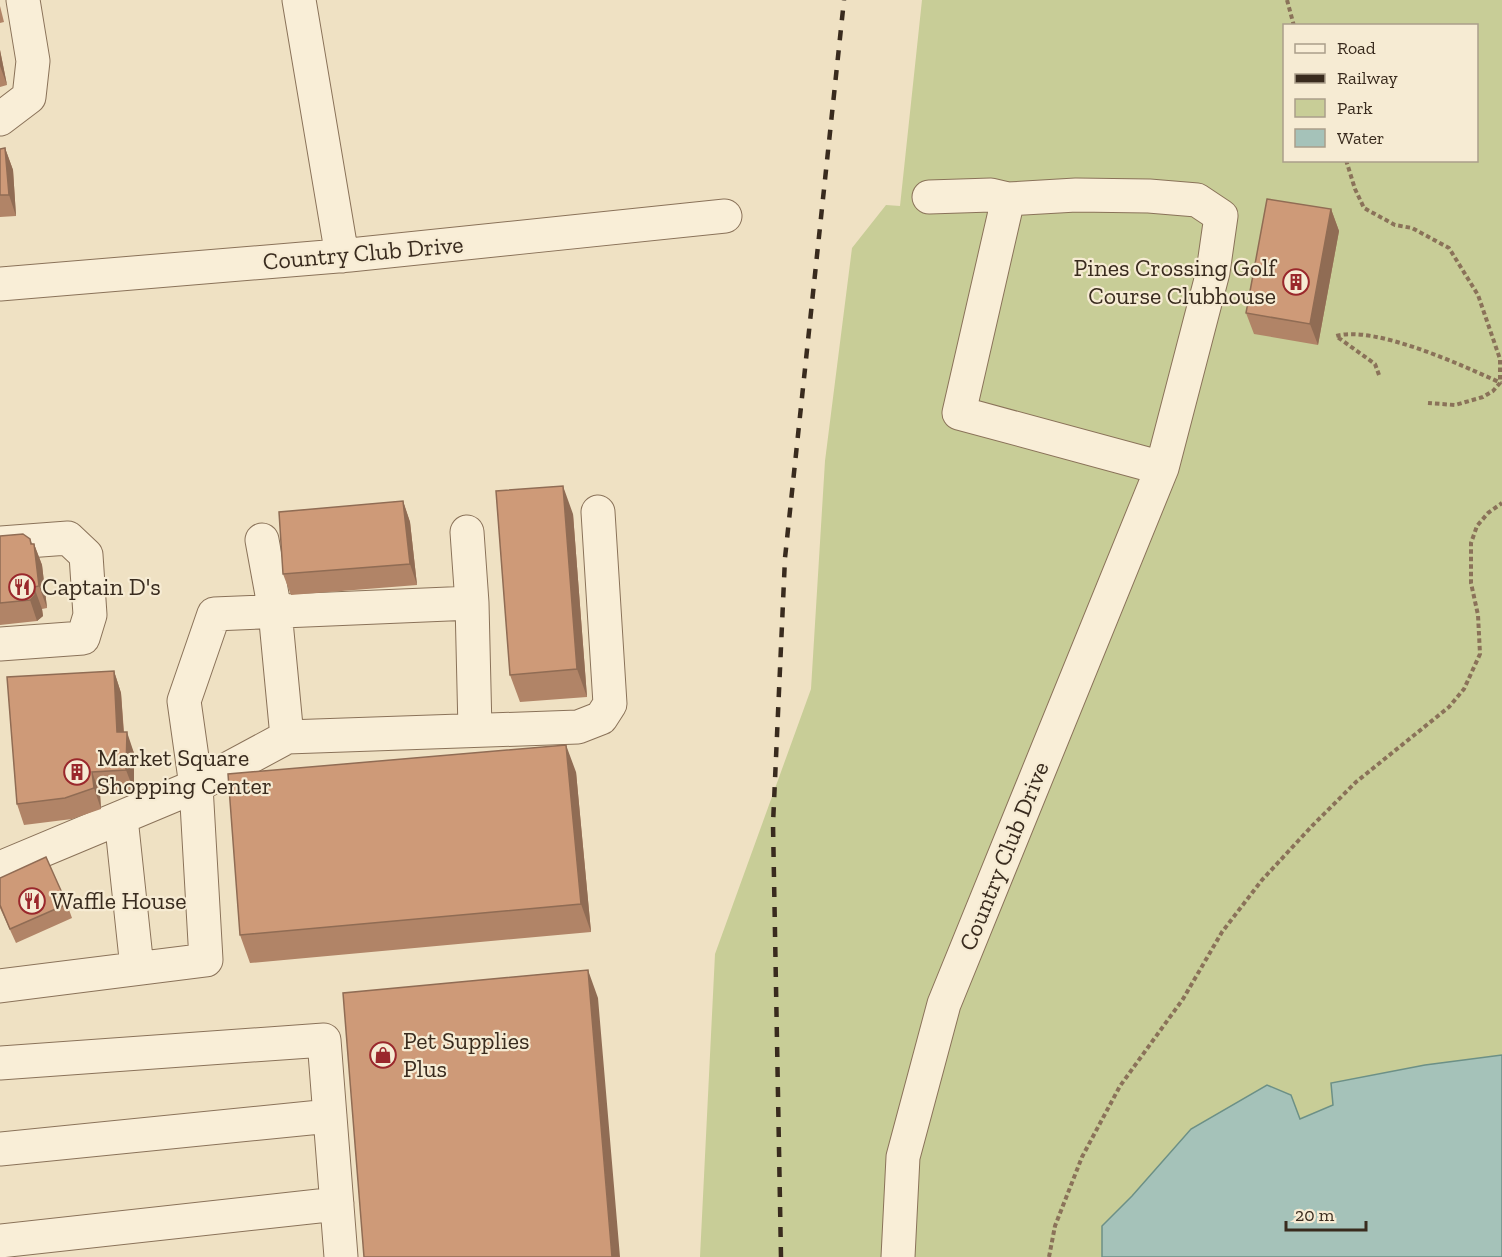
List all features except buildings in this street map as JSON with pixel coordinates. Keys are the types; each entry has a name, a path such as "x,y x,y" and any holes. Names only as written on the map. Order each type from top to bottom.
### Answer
{"street":[{"path":"0,119 29,97 33,61 23,0"},
{"path":"299,0 342,256"},
{"path":"929,196 991,195 1008,199 959,413 1162,468"},
{"name":"Country Club Drive","path":"898,1257 903,1157 944,1004 1162,468 1213,273 1221,216 1197,200 1187,199 1076,195 1008,199"},
{"name":"Country Club Drive","path":"0,284 342,256 725,216"},
{"path":"0,868 196,786 287,737 578,727 602,718 610,704 598,512"},
{"path":"467,532 472,603 475,730"},
{"path":"0,543 68,538 86,555 90,615 83,638 0,644"},
{"path":"262,540 275,611 287,737"},
{"path":"0,986 206,960 196,786 184,700 214,614 472,603"},
{"path":"121,818 137,968"},
{"path":"0,1063 324,1040 341,1257"},
{"path":"0,1149 330,1116"},
{"path":"0,1241 337,1204"}],"path":[{"path":"1287,0 1293,24"},
{"path":"1347,162 1364,208 1395,225 1412,228 1449,248 1478,295 1500,359 1501,383 1493,391 1483,397 1455,405 1428,403"},
{"path":"1379,375 1375,364 1336,336 1343,333 1387,338 1501,383"},
{"path":"1049,1257 1055,1226 1082,1156 1120,1086 1183,999 1222,932 1262,880 1312,826 1356,782 1449,707 1464,689 1480,654 1479,615 1471,583 1471,543 1477,526 1502,502"}],"green space":[{"path":"922,0 1502,0 1502,1257 700,1257 715,954 811,689 825,461 852,248 886,205 900,206"}],"water":[{"path":"1502,1055 1502,1257 1102,1257 1102,1226 1132,1196 1191,1129 1267,1085 1291,1095 1300,1119 1333,1105 1331,1083 1425,1065"}],"railway":[{"path":"781,1257 773,824 785,558 844,0"}],"place":[{"name":"Pines Crossing Golf Course Clubhouse","path":"1296,282"},
{"name":"Captain D's","path":"22,587"},
{"name":"Market Square Shopping Center","path":"77,772"},
{"name":"Waffle House","path":"32,901"},
{"name":"Pet Supplies Plus","path":"383,1055"}]}
